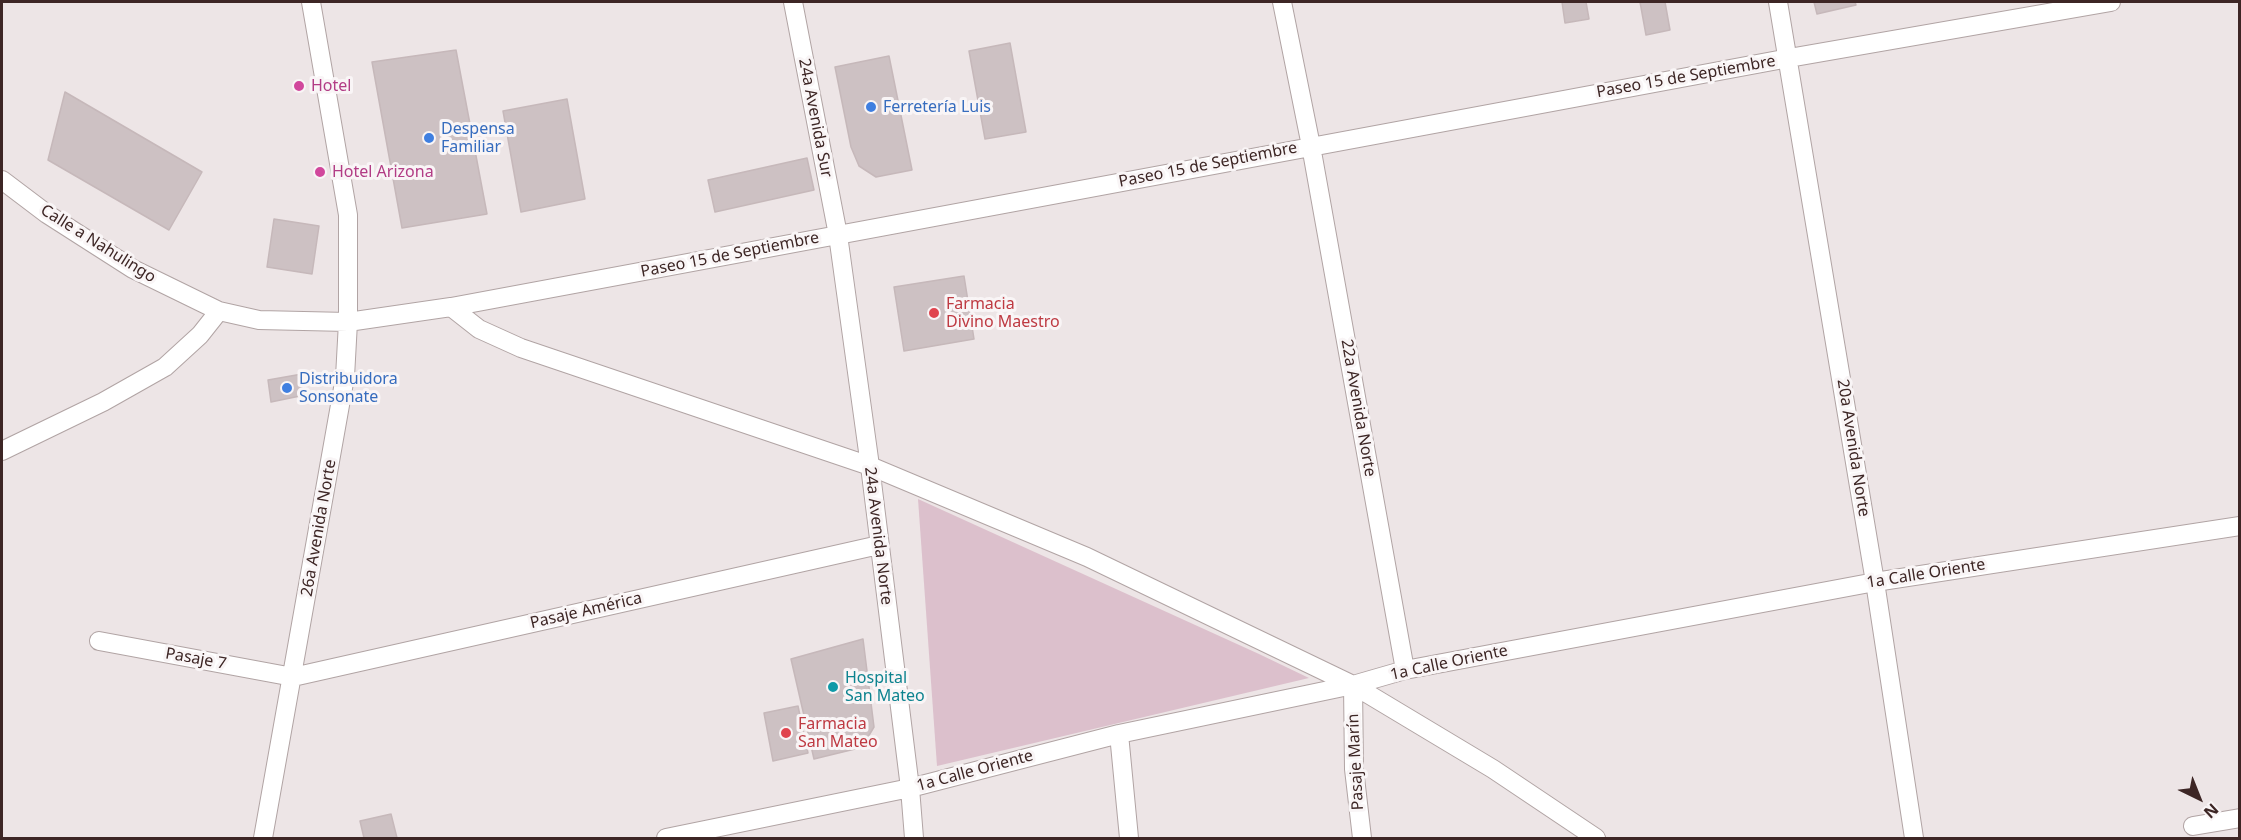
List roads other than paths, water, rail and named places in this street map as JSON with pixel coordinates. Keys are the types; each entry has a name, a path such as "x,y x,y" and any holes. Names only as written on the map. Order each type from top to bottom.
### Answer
{"street":[{"name":"26a Avenida Norte","path":"263,838 345,377 348,321 348,215 311,2"},
{"name":"24a Avenida Sur","path":"793,2 838,235"},
{"name":"22a Avenida Norte","path":"1282,2 1311,146 1405,669"},
{"name":"20a Avenida Norte","path":"1778,2 1875,582 1914,838"},
{"name":"Paseo 15 de Septiembre","path":"304,321 348,321 451,306 1789,58 2111,2"},
{"name":"Calle a Nahulingo","path":"2,180 47,214 133,269 219,311 259,320 304,321"},
{"name":"24a Avenida Norte","path":"838,235 870,466 910,788 914,838"},
{"path":"451,306 480,329 520,348 870,466 1086,557 1353,685 1494,769 1596,838"},
{"path":"2,451 103,402 165,367 200,335 219,311"},
{"name":"1a Calle Oriente","path":"670,838 910,788 1119,734 1353,685 1405,669 1875,582 2240,526"},
{"name":"Pasaje América","path":"292,677 879,545"},
{"name":"Pasaje 7","path":"99,641 292,677"},
{"name":"Pasaje Marín","path":"1353,685 1354,769 1362,838"},
{"path":"1119,734 1129,838"},
{"path":"2193,826 2240,818"}],"place":[{"name":"Hotel","path":"299,86"},
{"name":"Ferretería Luis","path":"871,107"},
{"name":"Despensa Familiar","path":"429,138"},
{"name":"Hotel Arizona","path":"320,172"},
{"name":"Farmacia Divino Maestro","path":"934,313"},
{"name":"Distribuidora Sonsonate","path":"287,388"},
{"name":"Hospital San Mateo","path":"833,687"},
{"name":"Farmacia San Mateo","path":"786,733"}]}
